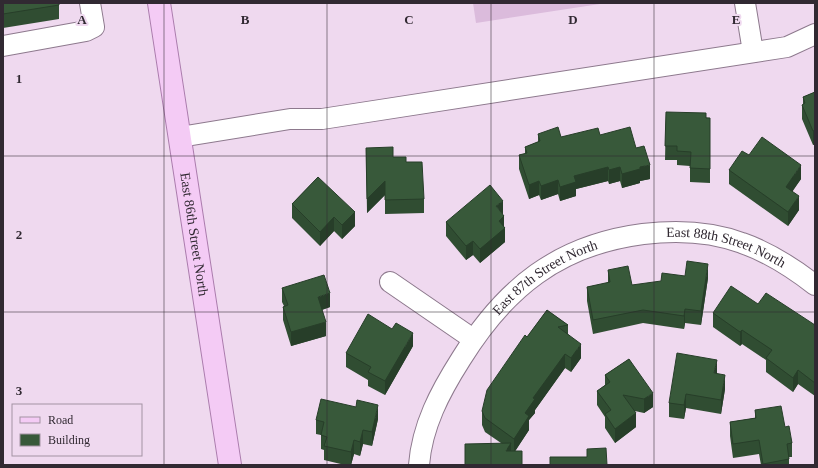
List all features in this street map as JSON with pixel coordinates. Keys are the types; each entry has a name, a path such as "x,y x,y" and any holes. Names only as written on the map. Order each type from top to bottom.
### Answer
{"main road":[{"name":"East 86th Street North","path":"159,3 230,465"}],"street":[{"path":"3,46 86,31 94,27 90,3"},
{"path":"745,3 752,52"},
{"path":"180,137 290,119 322,119 787,47 815,34"},
{"name":"East 88th Street North","path":"630,236 663,232 719,236 742,243 766,254 813,280"},
{"name":"East 87th Street North","path":"419,465 424,433 444,387 473,339 501,305 516,290 548,266 568,254 587,247 630,236"},
{"path":"390,282 473,339"}],"shaded area":[{"path":"473,3 600,3 600,4 476,23"}],"building":[{"path":"3,3 59,3 59,5 3,14"},
{"path":"815,92 815,130 813,131 802,105 805,103 803,97"},
{"path":"666,112 706,113 706,118 710,118 710,169 690,168 691,152 677,151 677,146 665,146"},
{"path":"558,127 561,137 598,128 600,135 630,127 636,148 644,146 650,165 622,174 620,167 609,170 608,167 574,176 576,182 560,187 558,180 541,186 539,181 529,185 519,155 527,153 525,147 540,141 538,134"},
{"path":"762,137 801,165 786,187 799,196 788,212 729,170 742,151 749,155"},
{"path":"393,147 393,157 406,157 406,162 422,162 424,199 385,200 385,181 367,199 366,148"},
{"path":"318,177 355,212 342,225 334,217 320,232 292,204"},
{"path":"490,185 503,201 496,206 504,216 499,221 505,228 480,249 473,241 466,246 446,222"},
{"path":"687,261 708,264 701,311 685,309 684,316 643,310 593,320 587,287 610,282 608,270 628,266 632,285 661,281 662,273 685,276"},
{"path":"324,275 330,293 318,297 326,322 291,332 283,307 288,305 282,288"},
{"path":"731,286 758,304 766,293 815,325 815,383 798,370 793,378 766,358 772,350 742,330 740,332 713,313"},
{"path":"547,310 568,325 558,327 581,344 571,358 565,354 533,398 535,399 525,413 529,416 514,439 485,418 482,411 487,390 525,335 527,337"},
{"path":"368,314 392,329 396,323 413,333 385,381 368,372 371,367 346,353"},
{"path":"677,353 717,360 714,373 725,375 721,400 686,394 684,405 669,403"},
{"path":"629,359 653,393 644,399 623,395 636,413 615,429 605,414 611,410 597,391 610,382 605,375"},
{"path":"321,399 356,407 357,400 378,405 372,432 363,430 360,442 354,440 351,452 324,446 327,437 321,435 324,422 316,420"},
{"path":"781,406 785,427 789,426 792,443 787,444 789,459 763,464 759,440 733,444 730,422 756,418 755,410"},
{"path":"511,443 506,451 522,451 522,465 465,465 465,444"},
{"path":"606,448 607,465 550,465 550,457 587,457 587,449"}]}
